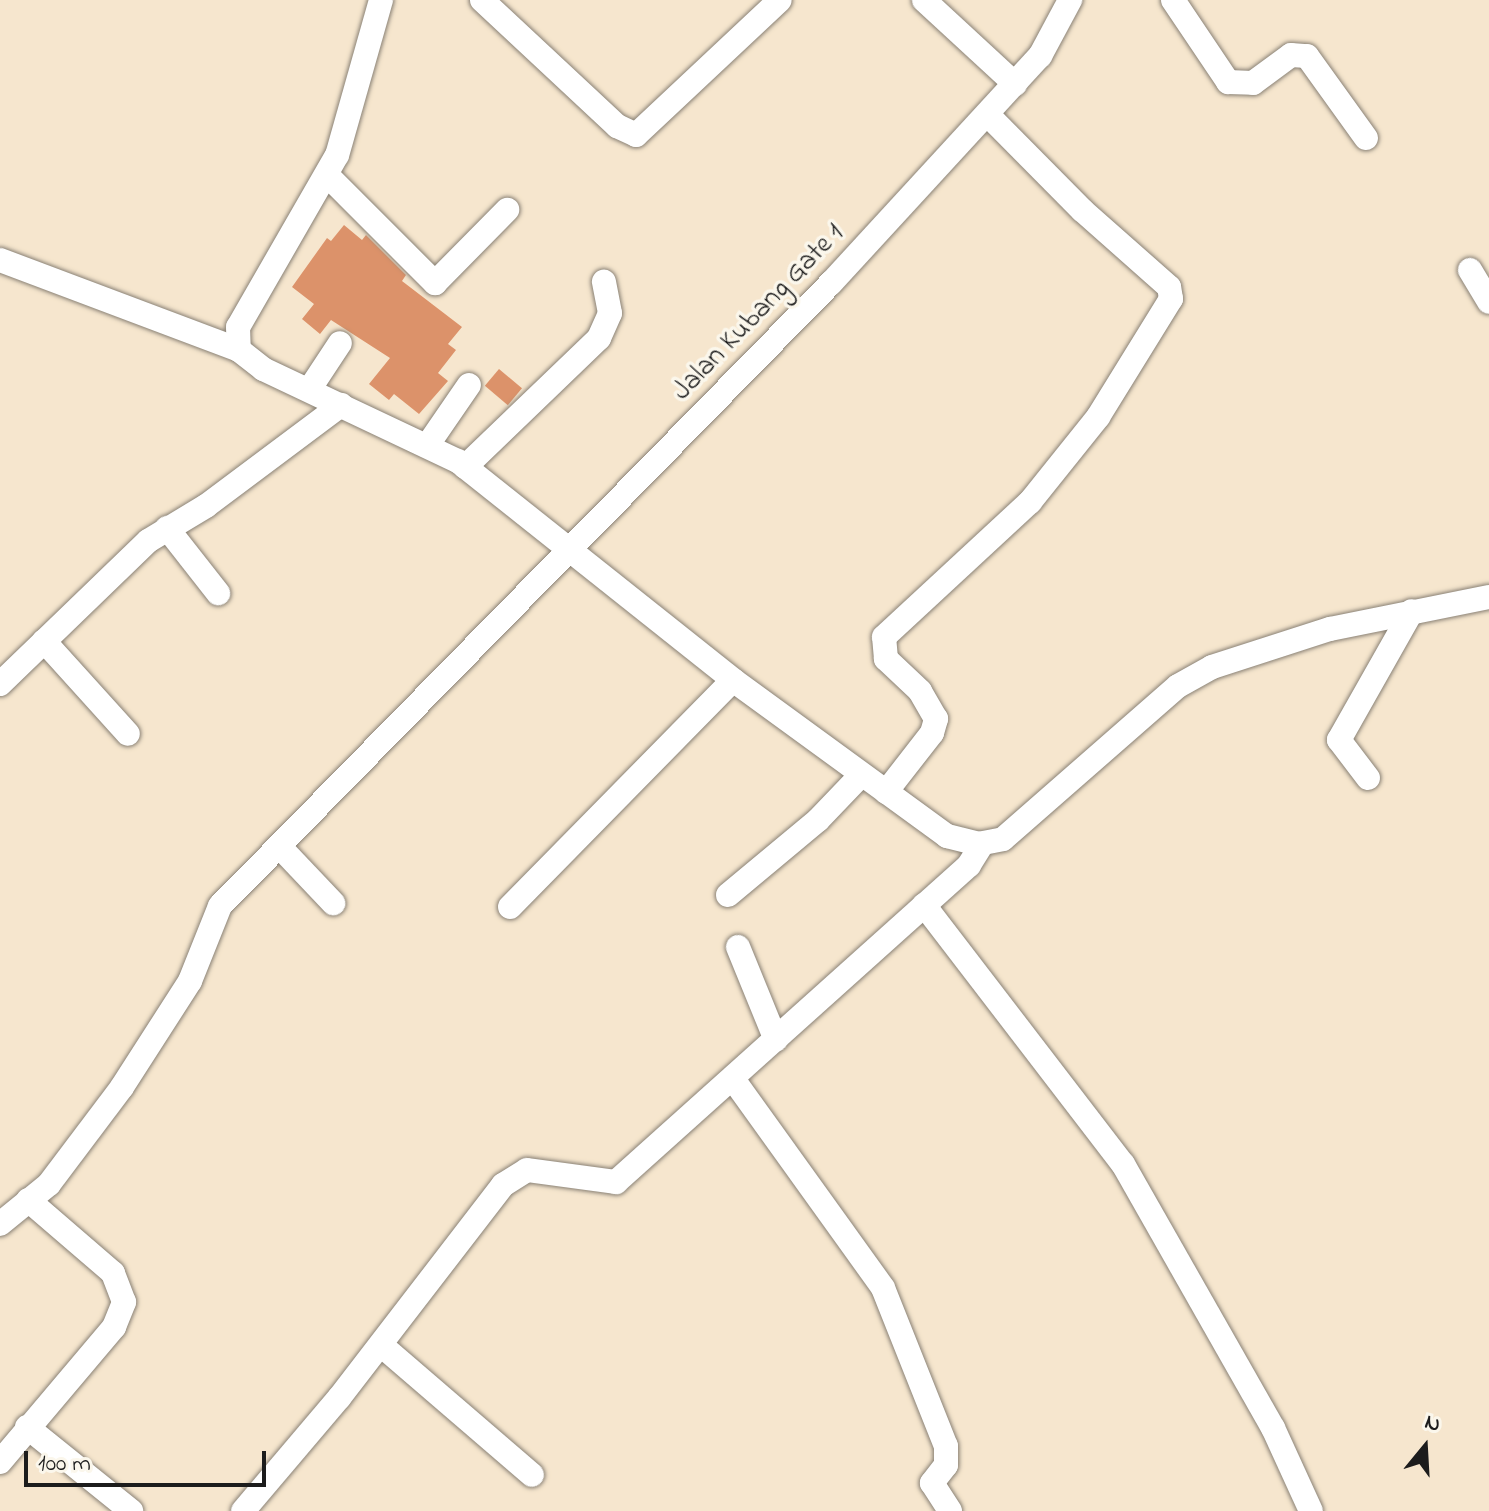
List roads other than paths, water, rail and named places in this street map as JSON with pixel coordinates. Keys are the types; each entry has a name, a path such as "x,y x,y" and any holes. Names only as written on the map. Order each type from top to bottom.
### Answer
{"street":[{"path":"239,350 236,334 241,321 327,175 345,131 381,0"},
{"path":"482,0 617,126 636,135 780,0"},
{"path":"924,0 1015,84"},
{"name":"Jalan Kubang Gate 1","path":"0,1224 49,1184 122,1087 190,981 220,906 572,552 988,115 1040,56 1070,0"},
{"path":"1173,0 1228,82 1253,83 1291,55 1307,56 1366,138"},
{"path":"886,792 932,733 936,719 920,691 886,659 884,637 951,580 1075,448 1161,319 1172,293 988,115"},
{"path":"327,175 435,283 507,210"},
{"path":"0,260 239,350 309,390 465,467 733,680 861,775 947,836 982,844 996,843 1016,830 1178,686 1212,667 1330,629 1489,597"},
{"path":"1470,270 1489,302"},
{"path":"465,467 599,338 610,313 604,282"},
{"path":"309,390 340,343"},
{"path":"427,446 469,385"},
{"path":"0,684 125,561 167,528 206,506 341,405"},
{"path":"167,528 218,593"},
{"path":"1368,778 1339,740 1412,611"},
{"path":"44,641 128,734"},
{"path":"510,907 733,680"},
{"path":"728,895 818,820 861,775"},
{"path":"243,1511 381,1345 515,1174 544,1170 598,1183 616,1182 969,865 982,844"},
{"path":"279,846 333,903"},
{"path":"924,905 1123,1164 1273,1428 1311,1511"},
{"path":"738,947 776,1040"},
{"path":"733,1079 883,1288 946,1446 946,1465 932,1483 950,1511"},
{"path":"0,1462 114,1327 124,1302 113,1273 28,1200"},
{"path":"381,1345 532,1475"},
{"path":"27,1427 131,1511"}]}
